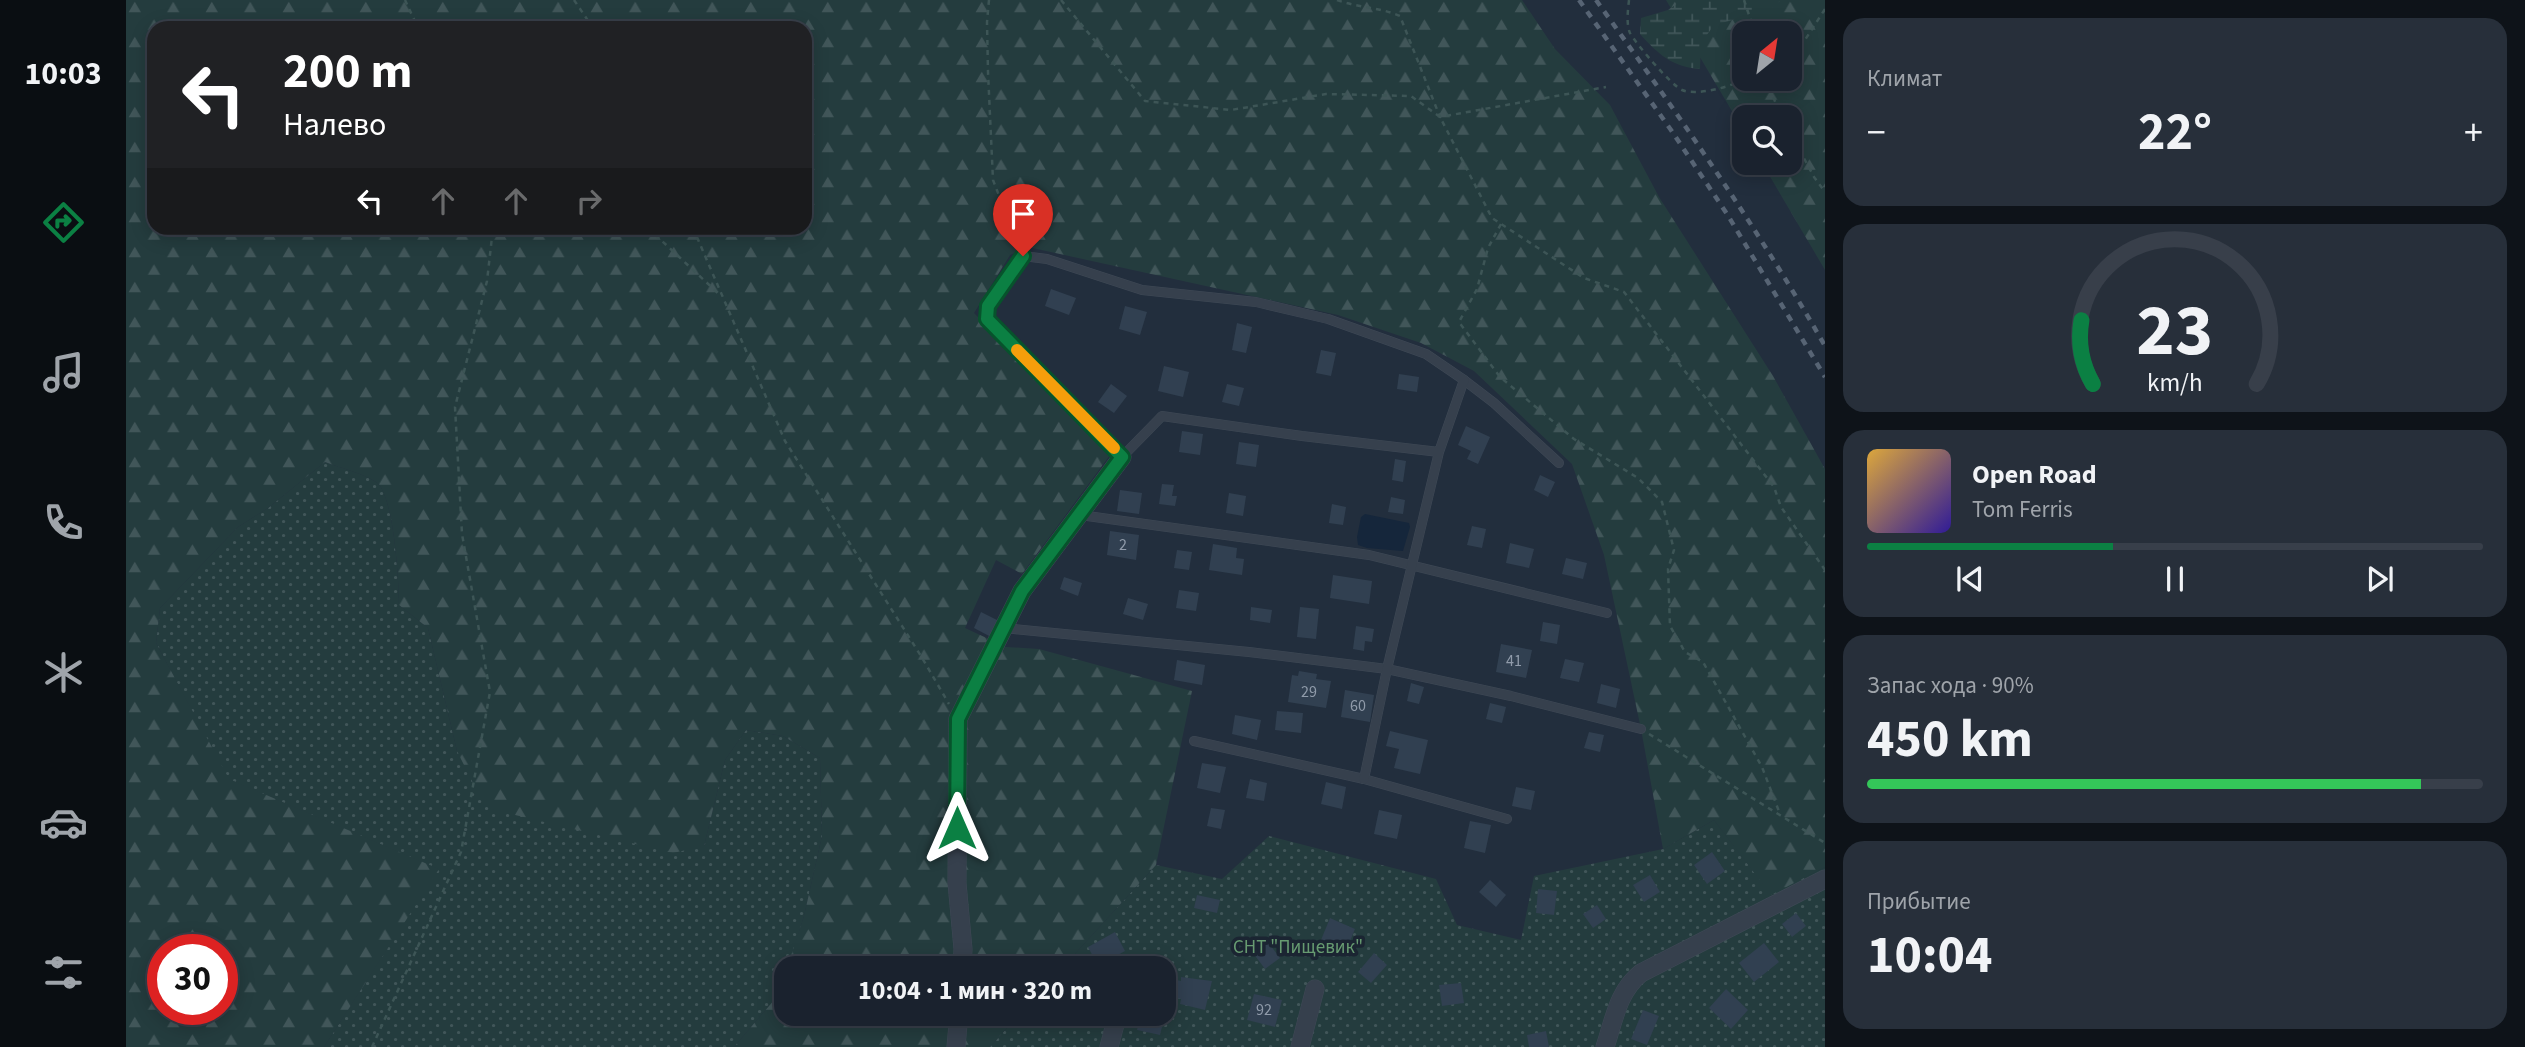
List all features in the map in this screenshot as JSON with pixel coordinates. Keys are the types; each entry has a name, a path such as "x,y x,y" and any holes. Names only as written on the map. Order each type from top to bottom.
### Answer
{"street":[{"path":"963,956 957,883 958,719 1022,591 1122,457"},
{"path":"1605,1047 1629,982 1641,973 1825,879"},
{"path":"1300,1047 1315,989"},
{"path":"956,1047 958,1026"},
{"path":"1109,1047 1115,1026"}],"lane":[{"path":"1439,452 1162,416 1122,457 987,319 988,306 1023,256 1047,259 1142,290 1256,302 1328,319 1426,354 1494,403 1559,463"},
{"path":"1364,779 1411,564 1439,452 1464,380"},
{"path":"1080,515 1369,555 1607,613"},
{"path":"1004,628 1249,652 1387,669 1511,696 1641,729"},
{"path":"1194,741 1364,779 1507,819"}],"path":[{"path":"405,0 415,21"},
{"path":"574,0 588,21"},
{"path":"989,0 988,72 993,180 1023,256"},
{"path":"1061,0 1145,101 1231,110 1326,94 1411,96 1440,117 1606,87"},
{"path":"1337,0 1353,6 1389,11 1400,16 1440,117 1492,218 1584,278 1624,292 1774,487 1781,507 1825,570"},
{"path":"1629,0 1630,32 1671,85 1685,92 1707,91 1732,85"},
{"path":"1744,0 1751,21"},
{"path":"1802,44 1825,9"},
{"path":"1802,154 1825,192"},
{"path":"1501,224 1488,248 1477,289 1459,322 1500,377 1574,439 1638,478 1662,502 1674,550 1668,569 1670,626 1685,652 1703,662 1762,767 1780,814"},
{"path":"372,1047 461,852 490,692 462,534 455,407 487,281 492,235"},
{"path":"656,235 722,297"},
{"path":"696,235 785,441 958,719"},
{"path":"1641,729 1825,843"}],"green space":[{"path":"126,0 1522,0 1555,49 1610,105 1659,197 1773,376 1825,469 1825,867 1771,895 1714,820 1663,849 1604,555 1572,464 1474,371 1421,343 1338,315 1028,247 1010,255 974,313 1110,455 1022,574 996,560 965,628 1006,647 1039,649 1192,691 1156,865 1073,956 791,956 804,916 822,836 820,758 783,736 746,730 725,760 704,846 673,853 499,811 474,785 457,751 428,628 399,605 394,539 382,490 376,482 358,473 325,462 268,508 238,527 160,608 156,643 229,779 439,869 324,1047 126,1047"},
{"path":"1666,0 1825,0 1825,270 1769,175 1802,175 1802,105 1732,105 1732,111"},
{"path":"1682,0 1781,0 1770,10 1714,25 1701,43 1700,69 1681,66 1666,58 1640,34 1641,18 1668,10"},
{"path":"325,462 376,482 382,490 391,520 399,605 428,628 457,751 704,846 725,760 746,730 783,736 820,758 822,836 804,916 792,956 774,956 774,1000 734,1047 324,1047 438,869 228,779 156,643 160,608 238,527 268,508"},
{"name":"СНТ \"Пищевик\"","path":"1714,820 1771,894 1825,867 1825,1047 990,1047 1009,1026 1176,1026 1176,956 1073,956 1156,865 1222,879 1269,836 1436,879 1457,925 1521,940 1534,876 1663,849"},
{"path":"774,1000 774,1026 1009,1026 990,1047 734,1047"}],"water":[{"path":"1365,514 1409,523 1403,551 1358,545 1361,517"}],"building":[{"path":"1051,289 1076,298 1069,315 1045,306"},
{"path":"1125,306 1147,312 1140,335 1119,329"},
{"path":"1237,323 1252,327 1246,353 1232,350"},
{"path":"1321,350 1336,353 1331,376 1316,373"},
{"path":"1164,366 1189,372 1183,397 1158,391"},
{"path":"1399,374 1419,377 1417,392 1397,389"},
{"path":"1111,384 1127,396 1114,413 1098,402"},
{"path":"1227,384 1244,388 1239,406 1222,402"},
{"path":"1466,426 1490,437 1478,464 1467,459 1471,451 1458,445"},
{"path":"1182,431 1203,434 1200,455 1179,452"},
{"path":"1239,442 1259,445 1256,467 1236,464"},
{"path":"1395,459 1406,461 1403,482 1392,480"},
{"path":"1540,475 1555,482 1548,497 1534,490"},
{"path":"1162,484 1174,485 1172,496 1177,496 1175,506 1159,504"},
{"path":"1120,490 1142,493 1139,514 1117,511"},
{"path":"1229,493 1246,496 1243,516 1226,513"},
{"path":"1391,497 1405,500 1403,514 1388,512"},
{"path":"1332,504 1346,507 1343,525 1329,523"},
{"path":"1472,526 1486,529 1482,548 1467,545"},
{"path":"1110,531 1139,535 1136,560 1107,555"},
{"path":"1510,543 1534,549 1529,568 1506,563"},
{"path":"1213,544 1237,548 1236,558 1244,559 1242,575 1209,570"},
{"path":"1177,550 1192,552 1189,570 1174,568"},
{"path":"1566,558 1587,563 1583,579 1562,574"},
{"path":"1333,575 1372,581 1369,604 1330,598"},
{"path":"1064,577 1082,583 1078,596 1060,589"},
{"path":"1179,590 1199,593 1196,611 1176,608"},
{"path":"1128,598 1148,604 1143,620 1123,614"},
{"path":"1251,607 1272,610 1270,623 1250,620"},
{"path":"1300,607 1319,609 1316,639 1297,637"},
{"path":"981,612 999,621 991,637 974,628"},
{"path":"1543,622 1560,625 1557,644 1540,641"},
{"path":"1356,626 1374,629 1372,642 1365,641 1364,651 1353,649"},
{"path":"1501,644 1532,650 1526,678 1496,672"},
{"path":"1565,659 1584,663 1579,682 1560,678"},
{"path":"1177,660 1205,665 1202,685 1174,680"},
{"path":"1299,671 1317,674 1316,679 1331,681 1326,708 1288,702 1292,675 1298,676"},
{"path":"1411,683 1424,687 1419,704 1407,701"},
{"path":"1601,684 1620,689 1616,708 1597,703"},
{"path":"1345,690 1374,695 1370,722 1341,717"},
{"path":"1490,703 1506,707 1502,723 1486,719"},
{"path":"1277,711 1303,713 1301,733 1275,730"},
{"path":"1235,715 1261,720 1257,740 1232,734"},
{"path":"1390,731 1428,740 1420,774 1394,768 1399,749 1386,746"},
{"path":"1589,732 1604,735 1600,752 1584,748"},
{"path":"1202,763 1226,767 1220,793 1197,788"},
{"path":"1250,779 1267,783 1264,801 1246,798"},
{"path":"1326,782 1346,787 1342,809 1321,804"},
{"path":"1516,787 1535,791 1531,810 1512,806"},
{"path":"1211,808 1225,810 1221,829 1207,826"},
{"path":"1379,810 1402,815 1397,839 1374,834"},
{"path":"1470,821 1491,825 1485,853 1464,848"},
{"path":"1712,852 1725,871 1707,884 1694,865"},
{"path":"1650,875 1660,892 1644,902 1633,885"},
{"path":"1490,880 1506,895 1496,907 1479,892"},
{"path":"1538,889 1557,891 1554,915 1536,913"},
{"path":"1197,895 1220,900 1217,913 1194,908"},
{"path":"1597,905 1606,919 1593,928 1583,914"},
{"path":"1796,913 1806,926 1792,937 1782,924"},
{"path":"1330,918 1355,929 1346,951 1321,940"},
{"path":"1115,932 1125,951 1116,956 1093,956 1088,947"},
{"path":"1268,942 1280,958 1265,969 1253,953"},
{"path":"1764,943 1779,962 1754,982 1739,963"},
{"path":"1374,953 1387,965 1371,983 1358,972"},
{"path":"1181,977 1212,981 1205,1010 1180,1004 1181,999 1176,998 1176,980 1181,981"},
{"path":"1461,983 1464,1003 1442,1006 1439,985"},
{"path":"1726,989 1748,1010 1731,1029 1709,1008"},
{"path":"1254,994 1282,1000 1275,1027 1247,1020"},
{"path":"1643,1010 1659,1016 1647,1045 1631,1039"},
{"path":"1138,1026 1162,1026 1160,1035 1137,1030"},
{"path":"1546,1031 1549,1047 1529,1047 1527,1035"}],"railway":[{"path":"1579,0 1727,214 1825,377"},
{"path":"1596,0 1744,213 1825,346"}],"slow traffic":[{"path":"1017,350 1114,448"}],"route":[{"path":"957,828 958,719 1022,591 1122,457 987,319 988,306 1023,256"}]}
